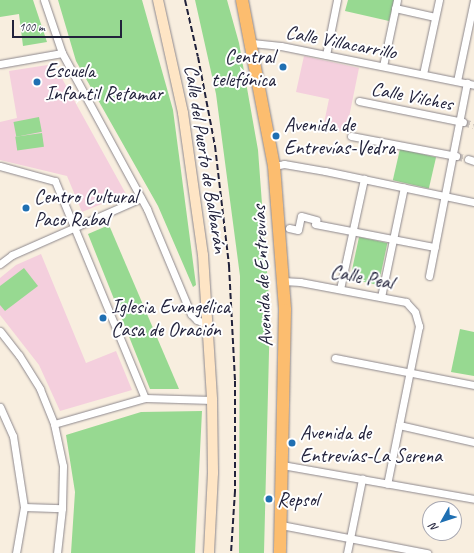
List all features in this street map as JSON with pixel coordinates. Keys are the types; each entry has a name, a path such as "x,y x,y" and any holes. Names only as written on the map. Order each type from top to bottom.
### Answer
{"main road":[{"name":"Avenida de Entrevías","path":"242,0 252,43 274,166 283,281 285,354 280,553"}],"street":[{"path":"44,0 62,53 142,198 191,314 196,320 209,325"},
{"name":"Calle del Puerto de Balbarán","path":"158,0 170,48 192,170 209,325 213,473 209,553"},
{"path":"326,55 337,0"},
{"path":"383,66 397,0"},
{"path":"423,74 438,0"},
{"path":"457,81 471,23 474,0"},
{"path":"396,8 435,17"},
{"name":"Calle Villacarrillo","path":"252,43 326,55 365,67 383,66 471,84"},
{"path":"0,64 62,53"},
{"name":"Calle Vilches","path":"429,276 444,195 471,84"},
{"name":"Calle Vilches","path":"359,101 461,122"},
{"path":"351,136 454,156"},
{"path":"274,166 284,164 474,202"},
{"path":"0,166 55,181 145,398"},
{"path":"340,289 364,179"},
{"path":"381,297 404,187"},
{"path":"0,264 12,254 142,198"},
{"path":"289,228 298,230 301,216 316,222 353,231 435,247"},
{"name":"Calle Peal","path":"283,281 340,289 381,297 411,305 419,326 410,372"},
{"path":"0,331 19,355 40,389 54,424 62,466 62,508 57,553"},
{"path":"335,358 474,385"},
{"path":"387,484 410,372"},
{"path":"54,424 145,398 212,400"},
{"path":"0,407 13,436 24,507 16,553"},
{"path":"399,425 474,442"},
{"path":"282,465 474,499"},
{"path":"347,553 362,479"},
{"path":"24,507 62,508"},
{"path":"281,526 427,553"}],"shaded area":[{"path":"304,56 359,68 346,132 323,128 329,99 296,92"},
{"path":"54,64 126,194 82,212 67,176 0,160 0,122 17,118 9,71"},
{"path":"41,254 86,363 116,351 132,390 60,411 39,365 0,315 0,278 16,265"}],"green space":[{"path":"0,0 33,0 47,42 23,46 19,14 0,17"},
{"path":"58,0 142,0 173,110 196,285 193,287 158,206 76,61"},
{"path":"195,0 227,0 239,43 258,150 270,312 264,553 239,553 240,276 216,94"},
{"path":"348,0 394,0 389,21 345,11"},
{"path":"39,117 42,132 16,137 13,122"},
{"path":"42,133 44,147 17,151 15,137"},
{"path":"400,149 436,157 429,189 393,180"},
{"path":"109,225 179,389 150,389 88,234"},
{"path":"359,237 387,243 378,285 350,279"},
{"path":"24,268 38,286 5,311 0,305 0,286"},
{"path":"460,329 474,332 474,376 451,372"},
{"path":"202,411 195,553 71,553 75,492 66,435 141,412"}],"tunnel":[{"path":"463,122 474,125"},
{"path":"456,156 468,159"}],"railway":[{"path":"185,0 198,57 215,146 229,266 235,381 235,491 231,553"}],"place":[{"name":"Central telefónica","path":"283,67"},
{"name":"Escuela Infantil Retamar","path":"37,82"},
{"name":"Avenida de Entrevías-Vedra","path":"276,136"},
{"name":"Centro Cultural Paco Rabal","path":"26,208"},
{"name":"Iglesia Evangélica Casa de Oración","path":"103,318"},
{"name":"Avenida de Entrevías-La Serena","path":"292,443"},
{"name":"Repsol","path":"269,499"}]}
